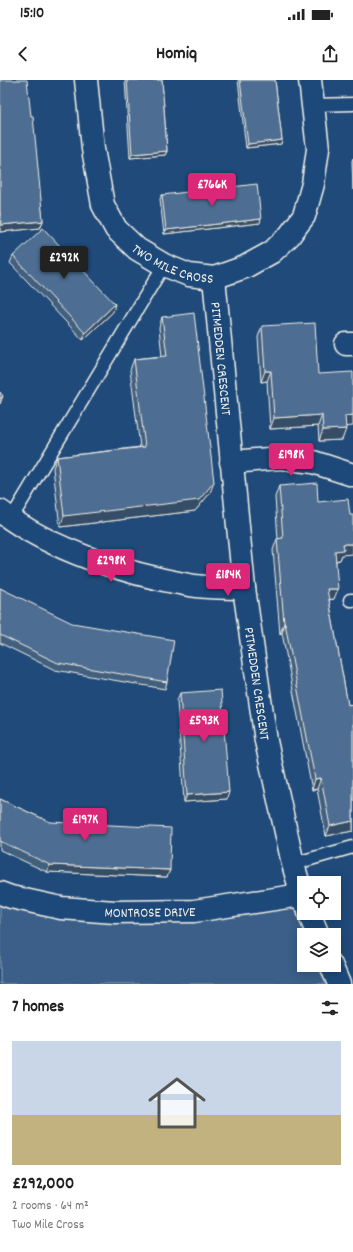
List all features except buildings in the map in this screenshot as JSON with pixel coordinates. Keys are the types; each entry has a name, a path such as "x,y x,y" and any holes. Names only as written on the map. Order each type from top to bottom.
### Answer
{"street":[{"name":"TWO MILE CROSS","path":"86,80 93,149 103,205 116,229 137,249 164,265 189,275 214,278 245,267 272,252 289,236 304,216 313,184 318,149 310,80"},
{"name":"PITMEDDEN CRESCENT","path":"214,278 244,588 266,741 292,864 297,879"},
{"path":"231,462 281,458 313,462 353,475"},
{"path":"5,515 55,543 94,560 135,573 190,585 244,588"},
{"name":"MONTROSE DRIVE","path":"0,893 10,897 61,908 115,912 194,911 297,904"},
{"path":"333,972 338,984"}],"lane":[{"path":"313,105 353,104"},
{"path":"5,515 164,265"},
{"path":"292,864 353,847"}],"shaded area":[{"path":"0,893 61,908 297,895 297,920 312,920 315,928 297,928 297,972 334,972 339,984 0,984"}]}
